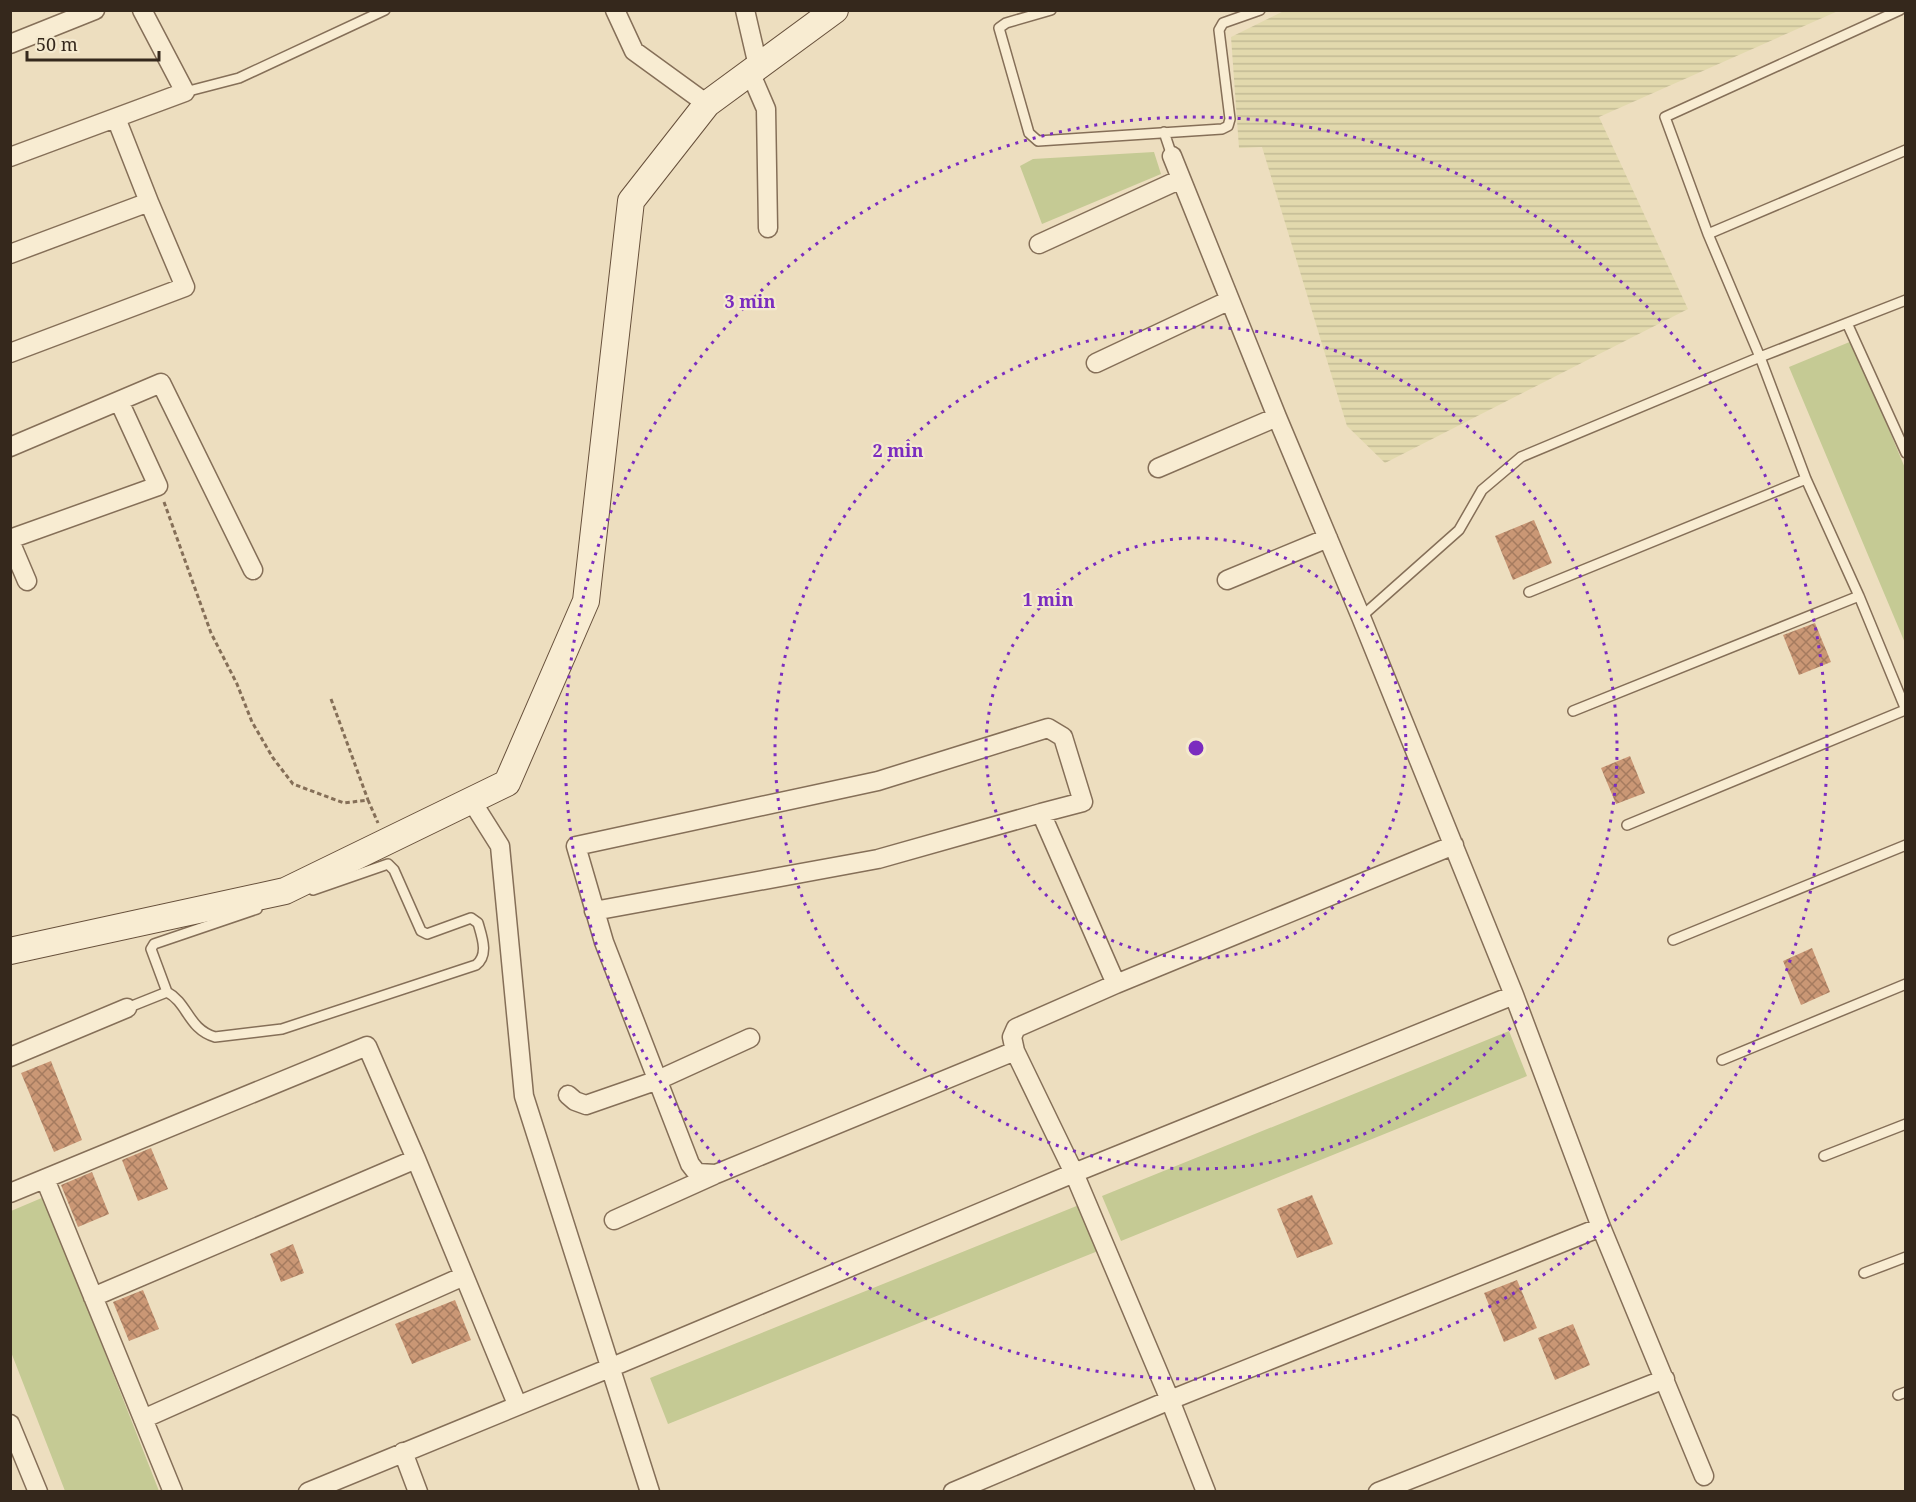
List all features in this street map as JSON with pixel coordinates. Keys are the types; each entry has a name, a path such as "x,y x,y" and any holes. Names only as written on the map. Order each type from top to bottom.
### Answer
{"street":[{"path":"10,44 95,10"},
{"path":"10,157 185,92 142,10"},
{"path":"615,10 634,51 707,104"},
{"path":"745,10 754,69 766,109 768,228"},
{"path":"10,951 285,891 507,783 586,600 630,201 707,104 835,10"},
{"path":"10,352 185,287 116,118"},
{"path":"1172,156 1454,845 1514,995 1601,1227 1704,1476"},
{"path":"1039,244 1181,178"},
{"path":"10,254 149,202"},
{"path":"1096,363 1230,300"},
{"path":"10,447 161,383 253,570"},
{"path":"27,581 10,540 158,486 119,401"},
{"path":"1158,468 1277,417"},
{"path":"1227,580 1328,538"},
{"path":"594,911 878,859 1083,802 1063,737 1048,728 878,781 576,846 594,911 604,942 690,1164 697,1173 716,1174"},
{"path":"471,800 500,846 524,1096 650,1491"},
{"path":"1041,813 1116,984"},
{"path":"1206,1491 1074,1173 1015,1051 1012,1036 1016,1028 1116,984 1454,845"},
{"path":"308,1491 612,1367 1074,1173 1514,995"},
{"path":"10,1057 127,1008"},
{"path":"568,1095 575,1101 586,1105 658,1080 750,1038"},
{"path":"10,1193 367,1046 517,1404"},
{"path":"614,1220 716,1174 1015,1051"},
{"path":"93,1297 416,1159"},
{"path":"45,1179 173,1491"},
{"path":"953,1491 1170,1400 1601,1227"},
{"path":"143,1419 464,1276"},
{"path":"1378,1491 1665,1379"},
{"path":"10,1424 38,1491"},
{"path":"403,1452 418,1491"}],"lane":[{"path":"185,92 239,78 385,10"},
{"path":"1051,10 1006,23 999,28 1029,133 1038,141 1222,129 1228,126 1230,119 1219,30 1223,23 1260,10"},
{"path":"1627,825 1905,710 1859,596 1806,479 1760,357 1708,234 1665,117 1900,10"},
{"path":"1164,132 1172,156"},
{"path":"1708,234 1905,150"},
{"path":"1361,617 1459,530 1482,490 1521,457 1760,357 1905,300"},
{"path":"1847,323 1902,433 1905,453"},
{"path":"1529,592 1806,479"},
{"path":"1573,711 1859,596"},
{"path":"1673,940 1905,845"},
{"path":"127,1008 167,992 174,995 196,1027 205,1034 215,1037 282,1029 476,965 482,961 484,954 483,940 478,923 471,918 427,934 421,931 394,870 388,864 154,944 151,949 167,992"},
{"path":"1722,1059 1905,984"},
{"path":"1824,1156 1905,1124"},
{"path":"1864,1273 1905,1257"}],"path":[{"path":"158,486 211,633 237,684 252,722 273,758 292,784 344,803 368,800"},
{"path":"331,699 386,842"}],"shaded area":[{"path":"1286,10 1838,11 1599,117 1688,309 1385,463 1347,426 1262,147 1239,148 1231,37"}],"green space":[{"path":"1154,152 1161,174 1042,224 1020,166 1033,159"},
{"path":"1852,341 1905,468 1905,643 1789,367"},
{"path":"1509,1031 1527,1076 1121,1241 1102,1196"},
{"path":"44,1197 159,1491 65,1491 11,1352 11,1211"},
{"path":"1079,1205 1098,1251 668,1424 650,1378"}],"building":[{"path":"1534,520 1552,563 1513,580 1495,536"},
{"path":"1815,623 1831,662 1799,675 1783,635"},
{"path":"1630,756 1645,793 1616,804 1601,768"},
{"path":"1812,948 1830,992 1801,1005 1783,961"},
{"path":"51,1061 82,1140 54,1152 21,1073"},
{"path":"151,1148 168,1189 138,1201 122,1160"},
{"path":"92,1172 109,1214 78,1227 61,1185"},
{"path":"1312,1195 1333,1244 1297,1258 1277,1209"},
{"path":"293,1244 304,1273 281,1282 270,1254"},
{"path":"1517,1280 1537,1328 1504,1342 1484,1293"},
{"path":"143,1290 159,1329 129,1341 113,1302"},
{"path":"455,1300 471,1340 412,1364 395,1324"},
{"path":"1573,1324 1590,1365 1555,1380 1538,1338"}]}
